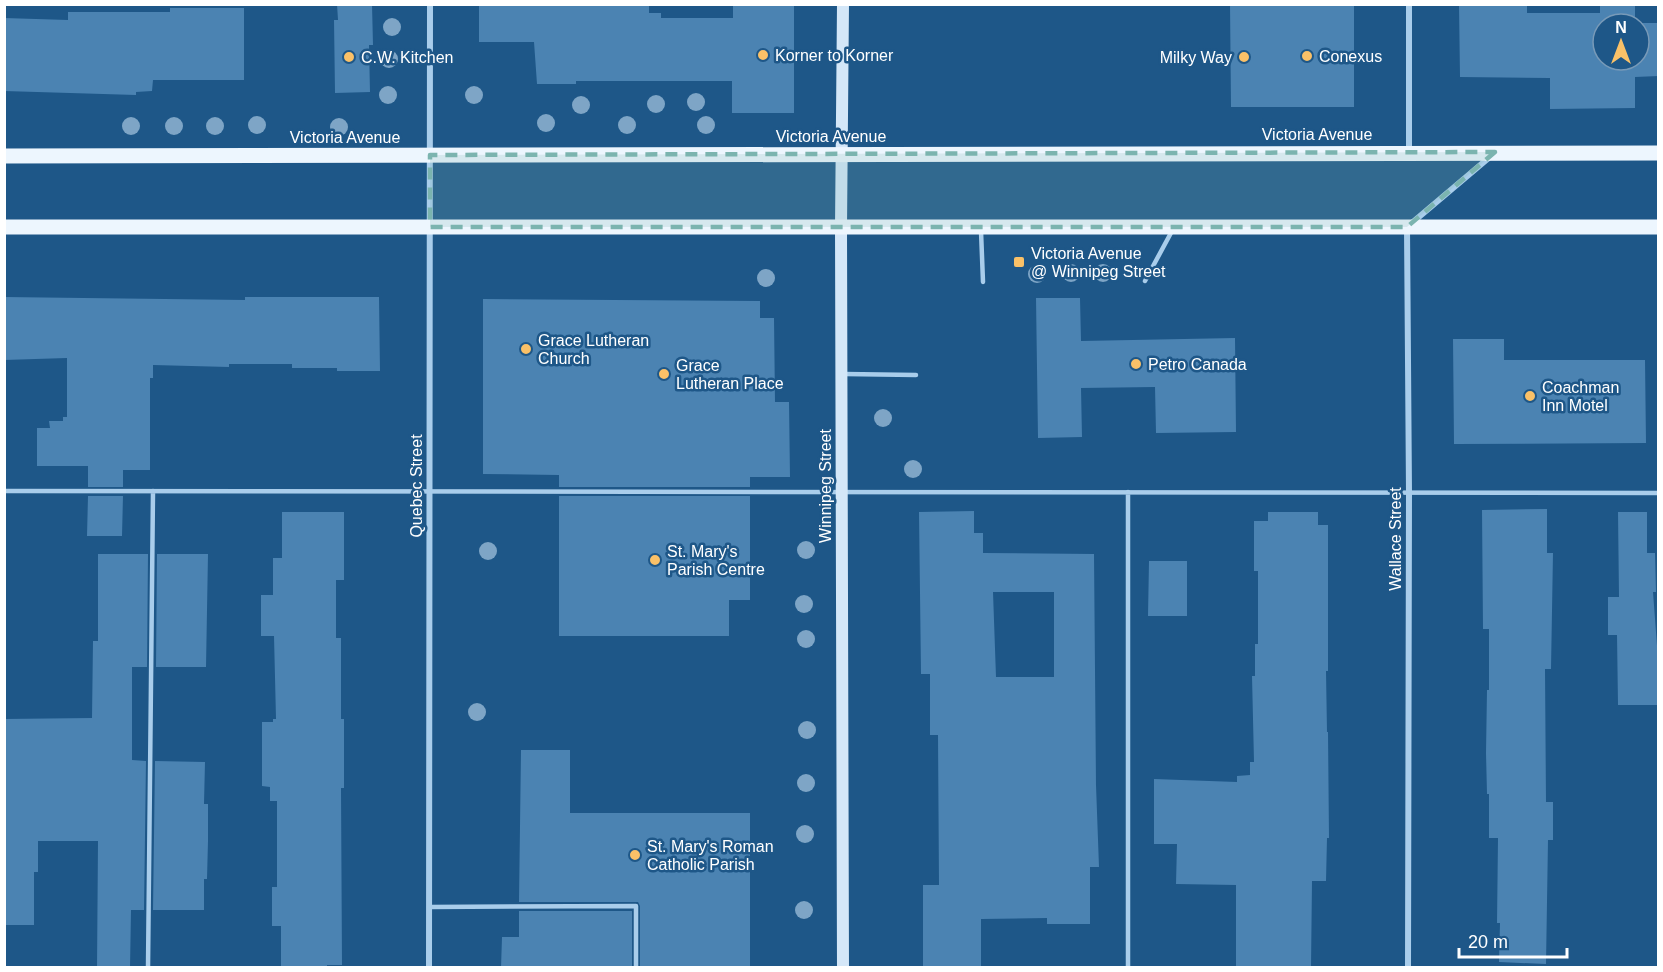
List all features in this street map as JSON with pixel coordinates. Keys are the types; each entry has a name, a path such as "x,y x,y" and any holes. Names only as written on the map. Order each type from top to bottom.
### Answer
{"main road":[{"name":"Victoria Avenue","path":"4,156 1659,153"},
{"path":"4,227 1659,227"}],"street":[{"name":"Quebec Street","path":"429,968 430,4"},
{"name":"Winnipeg Street","path":"843,4 841,154 843,968"},
{"path":"1409,4 1409,153"},
{"path":"1407,227 1495,153"},
{"name":"Wallace Street","path":"1407,227 1408,968"}],"lane":[{"path":"981,227 983,282"},
{"path":"1145,281 1174,227"},
{"path":"841,374 916,375"},
{"path":"4,491 1659,493"},
{"path":"148,968 153,491"},
{"path":"1128,492 1128,968"},
{"path":"429,907 636,906 636,968"}],"highlighted area":[{"path":"1495,152 1407,227 430,227 430,155"}],"building":[{"name":"C.W. Kitchen","path":"337,4 372,4 373,45 369,45 370,92 335,93 334,20 338,20"},
{"path":"479,4 649,6 649,13 661,13 661,18 733,18 733,4 794,4 794,113 732,113 732,81 576,81 576,84 537,84 534,42 479,42"},
{"name":"Conexus","path":"1230,4 1354,4 1354,107 1231,107"},
{"path":"1459,4 1527,4 1527,13 1591,13 1591,72 1651,72 1651,23 1659,23 1659,76 1635,77 1635,108 1550,109 1550,78 1460,77"},
{"path":"1600,4 1635,4 1635,12 1600,12"},
{"path":"170,8 244,8 244,80 153,80 152,91 136,92 136,95 4,91 4,18 68,20 68,12 170,12"},
{"path":"4,297 245,300 245,297 379,297 380,371 292,368 292,364 229,364 229,367 153,365 153,378 150,378 150,470 123,470 123,487 88,487 88,466 37,466 37,428 50,428 49,421 63,421 63,417 67,417 67,358 4,360"},
{"name":"Petro Canada","path":"1036,298 1080,298 1081,341 1235,338 1236,432 1156,433 1155,387 1081,388 1082,437 1038,438"},
{"name":"Grace Lutheran Place","path":"483,299 760,301 760,318 774,318 775,402 789,402 790,477 750,477 750,487 559,487 559,475 483,474"},
{"path":"1453,339 1504,339 1504,360 1645,360 1646,443 1454,444"},
{"path":"88,496 123,496 122,536 87,536"},
{"name":"St. Mary's Parish Centre","path":"559,496 750,496 750,600 729,600 729,636 559,636"},
{"path":"1547,509 1547,553 1553,553 1551,669 1545,669 1546,802 1553,802 1553,840 1548,840 1546,964 1499,962 1498,838 1489,838 1489,794 1487,794 1489,629 1483,629 1482,510"},
{"path":"974,511 974,533 983,533 983,553 1094,554 1099,867 1090,867 1090,924 1047,924 1047,918 981,919 981,968 923,968 923,885 939,885 938,735 930,735 930,674 921,674 919,512","holes":["993,592 1054,592 1054,677 996,677"]},
{"path":"282,512 344,512 344,580 336,580 336,638 341,638 341,719 344,719 344,788 341,788 342,965 327,965 327,968 281,968 281,926 272,926 272,887 277,887 277,801 270,801 270,787 262,786 262,722 273,722 273,719 276,719 274,636 261,636 261,595 273,595 273,558 282,558"},
{"path":"1268,512 1318,512 1318,525 1328,525 1328,671 1326,671 1329,838 1327,838 1326,881 1312,881 1311,968 1236,968 1236,885 1176,884 1177,844 1154,844 1154,779 1237,782 1237,776 1250,775 1250,762 1254,762 1252,676 1255,676 1255,644 1258,644 1258,571 1254,571 1254,521 1268,521"},
{"path":"1618,512 1647,512 1647,553 1655,553 1656,592 1653,592 1659,705 1618,705 1617,635 1608,635 1608,597 1619,597"},
{"path":"98,554 148,554 147,667 132,667 132,760 146,761 144,910 131,910 130,968 97,968 98,841 38,841 38,872 34,872 34,925 4,925 4,719 92,718 93,641 98,641"},
{"path":"157,554 208,554 206,667 156,667"},
{"path":"1149,561 1187,561 1187,616 1148,616"},
{"name":"St. Mary's Roman Catholic Parish","path":"521,750 570,750 570,813 750,813 750,968 640,968 640,906 638,902 519,902"},
{"path":"155,761 205,762 204,804 208,804 208,841 204,910 153,910"},
{"path":"519,911 632,911 632,968 501,968 502,937 519,937"}],"place":[{"name":"Korner to Korner","path":"763,55"},
{"name":"Conexus","path":"1307,56"},
{"name":"C.W. Kitchen","path":"349,57"},
{"name":"Milky Way","path":"1244,57"},
{"name":"Victoria Avenue @ Winnipeg Street","path":"1019,262"},
{"name":"Grace Lutheran Church","path":"526,349"},
{"name":"Petro Canada","path":"1136,364"},
{"name":"Grace Lutheran Place","path":"664,374"},
{"name":"Coachman Inn Motel","path":"1530,396"},
{"name":"St. Mary's Parish Centre","path":"655,560"},
{"name":"St. Mary's Roman Catholic Parish","path":"635,855"}]}
